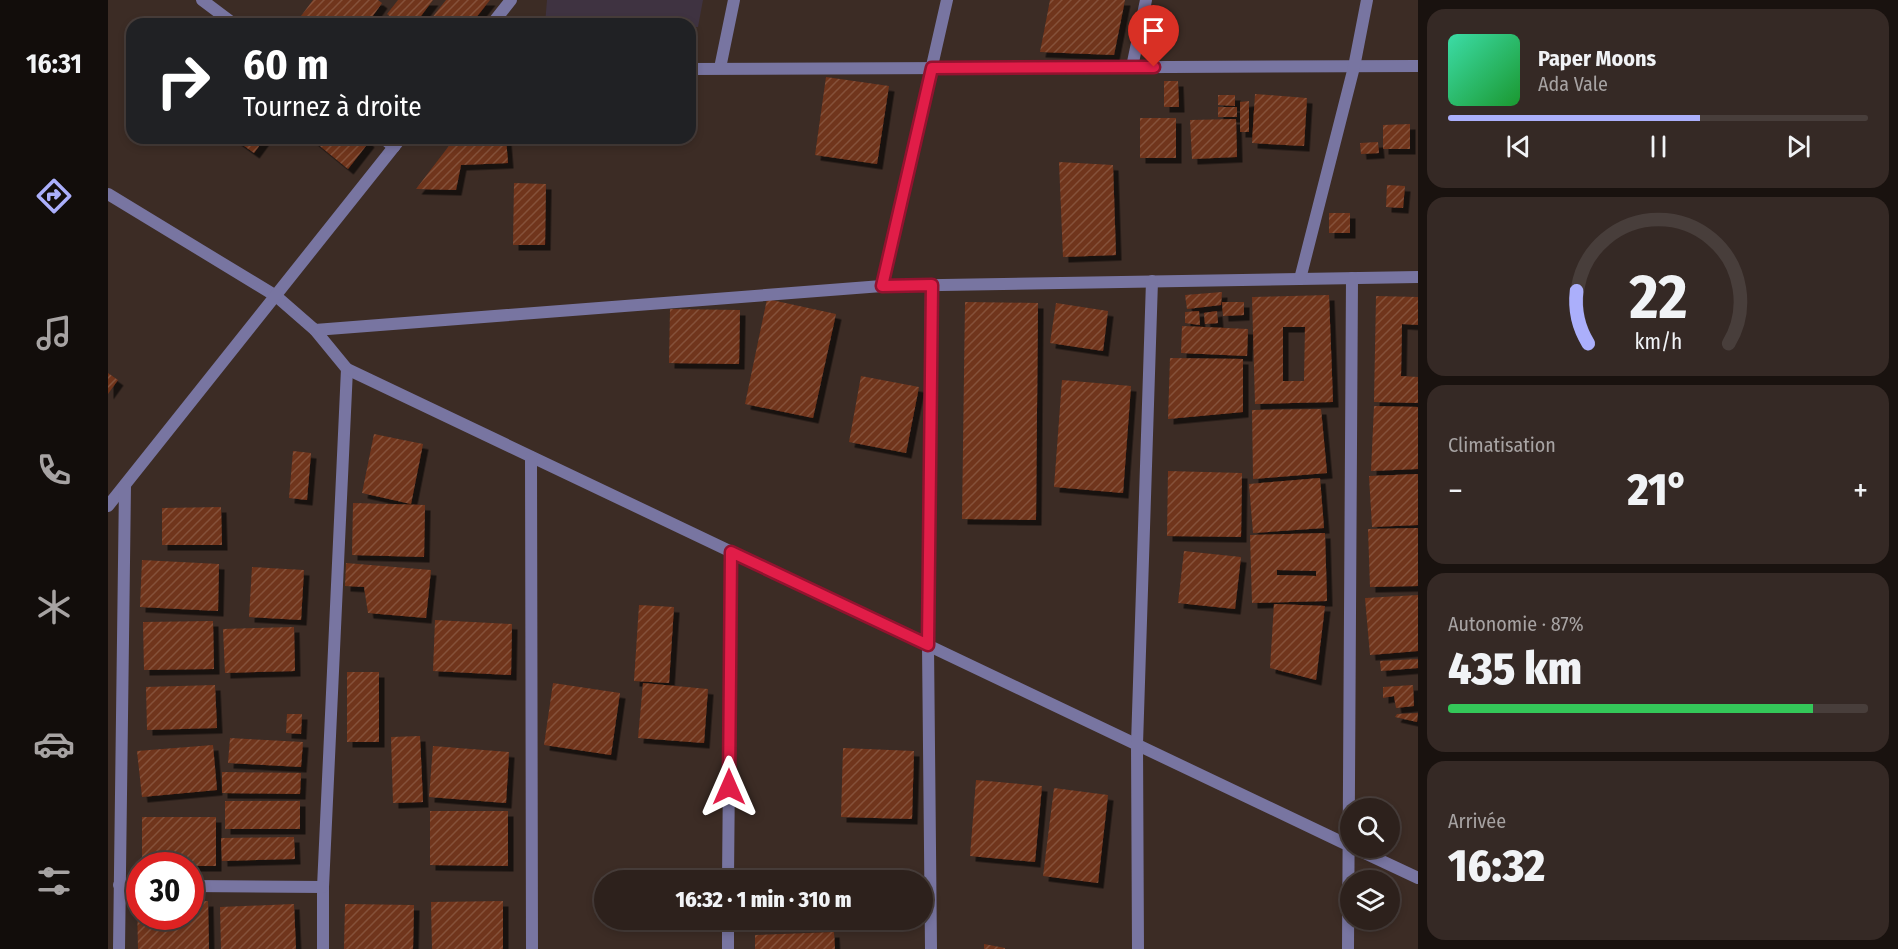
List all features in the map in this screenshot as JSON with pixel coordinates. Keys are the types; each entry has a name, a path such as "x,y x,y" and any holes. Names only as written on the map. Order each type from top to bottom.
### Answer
{"street":[{"path":"202,0 226,18"},
{"path":"497,18 511,0"},
{"path":"720,68 734,0"},
{"path":"882,286 946,0"},
{"path":"1132,67 1146,0"},
{"path":"1300,279 1354,66 1367,0"},
{"path":"696,69 1418,66"},
{"path":"108,507 395,144"},
{"path":"108,194 276,296 315,330 347,369 1340,840"},
{"path":"315,330 882,286 1418,276"},
{"path":"1350,798 1352,278"},
{"path":"1138,949 1137,744 1152,281"},
{"path":"931,949 928,645 932,285"},
{"path":"323,949 323,887 347,369"},
{"path":"531,457 532,949"},
{"path":"118,949 125,485"},
{"path":"729,870 731,552"},
{"path":"1348,949 1350,858"},
{"path":"1375,858 1418,878"},
{"path":"119,885 126,885"},
{"path":"204,886 323,887"},
{"path":"728,930 728,949"}],"shaded area":[{"path":"547,0 703,0 698,27 696,27 696,18 546,18"}],"building":[{"path":"313,0 378,0 382,3 371,18 300,18"},
{"path":"398,0 433,0 420,18 392,18 387,14"},
{"path":"446,0 490,0 476,18 432,18"},
{"path":"1050,0 1125,0 1114,55 1040,52"},
{"path":"826,77 889,86 877,164 815,155"},
{"path":"1164,81 1178,81 1179,107 1164,107"},
{"path":"1255,94 1307,98 1304,146 1252,143"},
{"path":"1218,95 1235,95 1235,106 1218,105"},
{"path":"1249,101 1249,132 1240,132 1240,102"},
{"path":"1218,107 1237,107 1237,117 1218,117"},
{"path":"1140,118 1176,118 1176,158 1140,158"},
{"path":"1236,119 1237,157 1192,159 1190,120"},
{"path":"1410,124 1410,149 1383,149 1383,125"},
{"path":"1378,142 1379,153 1361,154 1360,143"},
{"path":"241,144 261,144 254,153"},
{"path":"317,144 367,144 348,169"},
{"path":"450,144 506,144 508,163 461,165 456,190 416,189"},
{"path":"1059,162 1113,165 1116,255 1063,257"},
{"path":"514,183 546,184 545,245 513,245"},
{"path":"1387,185 1405,186 1403,208 1386,207"},
{"path":"1329,213 1350,213 1350,233 1329,233"},
{"path":"1222,292 1221,305 1187,309 1185,295"},
{"path":"1329,295 1333,402 1255,404 1252,297","holes":["1283,327 1305,327 1304,381 1283,381"]},
{"path":"1376,296 1418,297 1418,325 1402,324 1401,376 1418,377 1418,403 1374,402"},
{"path":"767,299 836,314 813,418 745,404"},
{"path":"965,302 1038,303 1036,520 962,519"},
{"path":"1222,302 1244,302 1244,315 1223,316"},
{"path":"1056,303 1108,311 1103,351 1050,343"},
{"path":"670,309 740,310 739,364 669,363"},
{"path":"1199,311 1200,325 1185,323 1185,312"},
{"path":"1217,311 1218,323 1205,324 1204,313"},
{"path":"1182,326 1248,329 1247,356 1181,353"},
{"path":"1170,358 1243,359 1243,412 1168,419"},
{"path":"108,373 118,380 108,394"},
{"path":"861,376 919,387 906,453 849,442"},
{"path":"1062,380 1131,386 1123,493 1054,487"},
{"path":"1374,406 1418,407 1418,469 1371,471"},
{"path":"1321,409 1327,473 1253,479 1252,410"},
{"path":"374,434 423,444 411,504 362,493"},
{"path":"293,451 311,453 307,500 289,498"},
{"path":"1168,471 1242,473 1241,537 1167,536"},
{"path":"1418,474 1418,525 1372,527 1369,476"},
{"path":"1320,478 1324,528 1253,533 1249,484"},
{"path":"353,503 425,505 424,557 352,555"},
{"path":"221,507 222,545 162,545 162,508"},
{"path":"1418,528 1418,586 1370,587 1368,529"},
{"path":"1325,533 1327,601 1252,603 1250,535","holes":["1277,570 1316,571 1316,576 1277,575"]},
{"path":"1184,551 1241,557 1235,609 1178,603"},
{"path":"142,560 219,564 218,611 140,607"},
{"path":"346,563 431,570 426,618 368,613 364,587 345,586"},
{"path":"252,567 304,570 301,620 249,617"},
{"path":"1418,595 1418,651 1370,655 1365,598"},
{"path":"1274,604 1325,606 1316,680 1270,668"},
{"path":"639,605 674,607 669,683 634,681"},
{"path":"435,620 512,624 511,675 433,671"},
{"path":"213,621 214,669 144,670 143,622"},
{"path":"294,627 295,671 225,673 223,629"},
{"path":"1418,659 1418,668 1381,671 1380,661"},
{"path":"347,672 379,672 379,742 347,742"},
{"path":"553,683 620,693 611,755 544,745"},
{"path":"643,683 708,689 704,743 638,738"},
{"path":"215,685 217,728 147,730 146,687"},
{"path":"1413,685 1414,706 1396,708 1394,696 1383,698 1383,687"},
{"path":"1418,713 1417,722 1395,717 1397,714"},
{"path":"287,714 302,714 301,734 286,733"},
{"path":"420,736 423,802 393,803 391,737"},
{"path":"230,738 303,742 301,767 228,763"},
{"path":"213,745 217,790 142,797 137,751"},
{"path":"433,746 509,752 506,803 429,797"},
{"path":"843,748 914,751 912,819 841,817"},
{"path":"222,772 301,773 300,794 222,793"},
{"path":"976,780 1042,786 1035,862 970,856"},
{"path":"1054,788 1108,795 1098,883 1043,876"},
{"path":"225,801 300,801 300,829 225,829"},
{"path":"430,811 508,811 508,866 430,865"},
{"path":"142,817 216,817 216,866 204,866 204,852 142,852"},
{"path":"294,837 295,859 222,861 221,838"},
{"path":"204,901 208,901 209,949 138,949 138,930 204,930"},
{"path":"503,901 503,949 432,949 431,902"},
{"path":"294,904 296,949 221,949 220,907"},
{"path":"345,904 414,905 413,949 344,949"},
{"path":"834,932 835,949 755,949 755,935"},
{"path":"984,944 1005,948 1005,949 984,949"}],"route":[{"path":"729,787 731,552 928,645 932,285 882,286 932,68 1154,67"}]}
